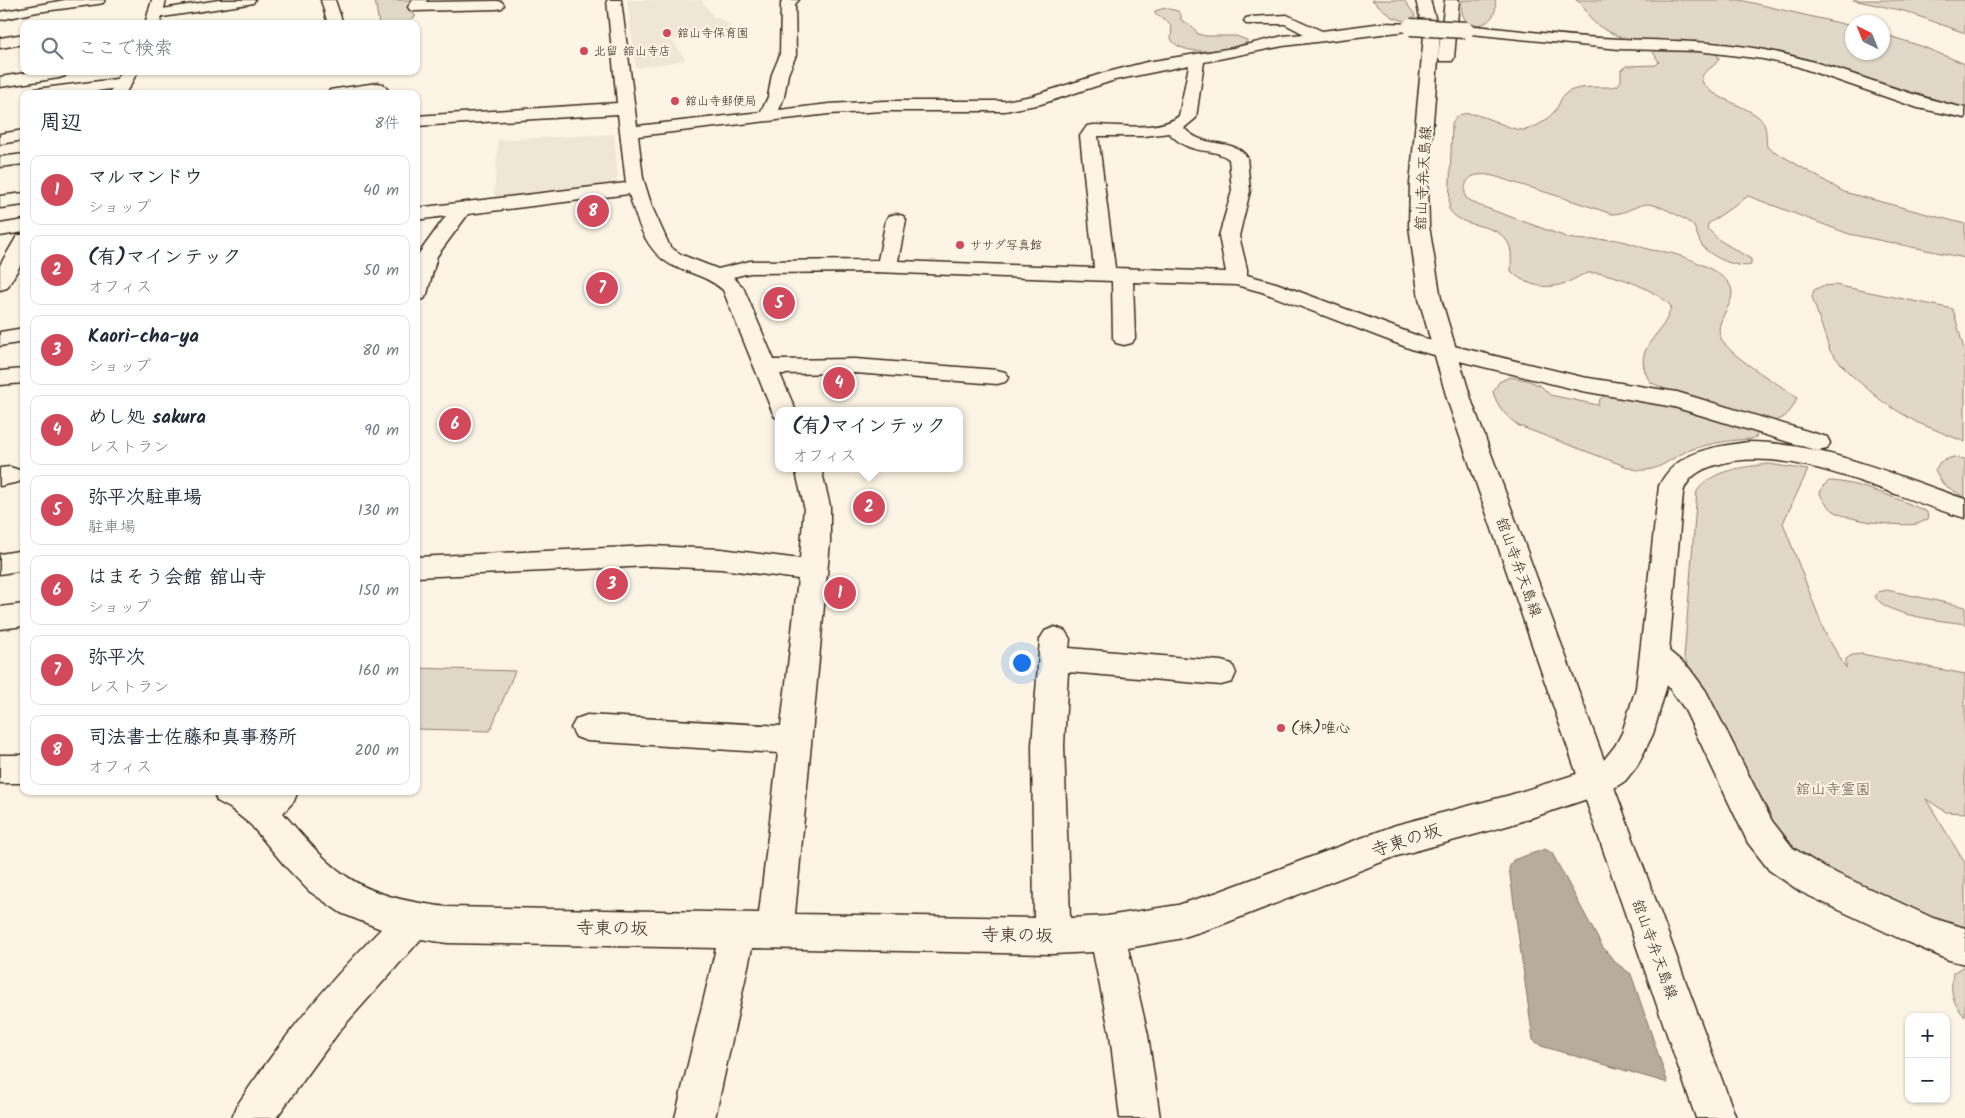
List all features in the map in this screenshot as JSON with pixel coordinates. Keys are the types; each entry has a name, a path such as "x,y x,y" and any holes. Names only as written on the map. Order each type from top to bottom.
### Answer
{"street":[{"path":"0,16 39,4 98,0"},
{"path":"155,15 248,0"},
{"path":"420,0 415,7 497,5"},
{"path":"614,0 636,188 663,252 675,259 717,275 732,287 782,407"},
{"path":"768,116 776,97 780,74 788,55 788,3 792,0"},
{"path":"1413,0 1421,16"},
{"path":"1426,107 1441,81 1448,48 1452,0"},
{"path":"328,1 335,20"},
{"path":"630,132 829,108 905,106 988,107 1020,104 1122,72 1233,53 1274,42 1421,16 1466,30 1620,44 1704,47 1763,54 1800,62 1924,104 1965,113"},
{"name":"舘山寺弁天島線","path":"1421,16 1432,35 1419,184 1419,226 1430,299 1460,402 1716,1118"},
{"path":"1251,21 1287,19 1318,35"},
{"path":"0,43 20,40"},
{"path":"1124,338 1089,136 1094,130 1165,130 1184,123 1187,118 1197,65 1195,59"},
{"path":"0,82 46,75"},
{"path":"68,90 123,83"},
{"path":"363,90 377,88 379,90"},
{"path":"902,124 905,106"},
{"path":"420,120 626,108"},
{"path":"1174,128 1193,145 1229,150 1238,157 1241,191 1229,236 1237,268 1236,279"},
{"path":"0,140 20,137"},
{"path":"0,162 20,160"},
{"path":"420,213 636,188"},
{"path":"0,202 20,200"},
{"path":"420,280 427,256 462,208"},
{"path":"887,266 896,220"},
{"path":"0,230 20,237"},
{"path":"0,284 6,264 20,243"},
{"path":"717,275 750,267 887,266 1236,279 1269,287 1422,345 1446,352 1582,384 1677,400 1790,434 1914,476 1928,483 1938,492 1939,500"},
{"path":"0,339 20,336"},
{"path":"766,367 855,366 997,377"},
{"path":"0,378 20,376"},
{"name":"寺東の坂","path":"238,795 273,802 305,864 331,888 364,907 404,920 447,925 1052,936 1107,934 1178,922 1218,909 1396,841 1510,810 1596,782 1614,771 1626,756 1637,734 1651,688 1670,493 1673,482 1680,472 1691,464 1721,454 1739,451 1758,449 1778,450 1820,460 1965,509"},
{"path":"775,931 816,542 817,506 809,472"},
{"path":"420,567 650,556 721,559 813,572"},
{"path":"0,564 20,561"},
{"path":"0,618 20,616"},
{"path":"1052,936 1048,744 1054,649 1221,672"},
{"path":"1655,656 1678,676 1695,700 1760,832 1782,859 1813,880 1920,930 1949,942 1965,946"},
{"path":"587,728 795,740"},
{"path":"0,769 20,769"},
{"path":"252,1118 282,1072 325,1016 369,966 414,921"},
{"path":"695,1118 738,930"},
{"path":"1107,934 1129,1035 1140,1118"}],"shaded area":[{"name":"舘山寺保育園","path":"627,0 701,0 714,17 718,17 732,27 672,40 686,60 636,68"},
{"path":"614,134 618,178 606,185 494,198 498,140"},
{"path":"1545,849 1552,853 1602,946 1615,962 1631,974 1668,1083 1541,1046 1533,1040 1509,868 1513,860"}],"green space":[{"path":"375,0 414,0 408,9 416,16 410,20 378,20"},
{"path":"1372,0 1404,0 1415,15 1412,21 1392,17"},
{"path":"1462,0 1495,0 1493,16 1482,24 1470,23 1465,19 1462,12"},
{"path":"1576,0 1740,0 1845,24 1845,60 1890,60 1890,36 1921,46 1965,64 1965,110 1821,66 1630,41 1615,35 1593,22 1581,4"},
{"path":"1853,0 1965,0 1965,33 1904,11"},
{"path":"1165,8 1178,11 1181,15 1181,20 1193,27 1198,34 1205,36 1236,36 1247,40 1247,43 1210,51 1190,50 1181,47 1172,41 1170,24 1155,14 1155,11"},
{"path":"1656,50 1711,51 1716,53 1719,58 1702,77 1704,84 1709,90 1759,118 1765,127 1767,147 1844,192 1965,224 1965,258 1849,234 1748,196 1708,224 1707,228 1719,240 1751,259 1751,265 1746,266 1732,264 1712,255 1703,247 1693,225 1661,207 1647,204 1612,214 1491,176 1478,175 1468,180 1465,187 1466,198 1478,205 1569,238 1581,240 1618,240 1651,250 1673,254 1699,263 1723,277 1728,282 1732,295 1719,329 1724,343 1741,359 1797,398 1787,414 1776,421 1771,422 1677,395 1650,382 1644,369 1643,359 1650,342 1668,317 1671,306 1655,294 1621,278 1598,273 1581,275 1560,285 1538,286 1530,283 1511,271 1511,250 1505,238 1498,232 1463,221 1449,209 1452,124 1457,117 1465,114 1474,114 1516,129 1532,128 1550,116 1563,96 1568,92 1586,87 1617,86 1621,81 1621,70 1626,66 1656,65 1659,62 1653,52"},
{"path":"1835,285 1953,309 1965,353 1965,442 1916,422 1883,402 1850,374 1830,351 1812,297 1814,290 1822,286"},
{"path":"1510,377 1527,380 1541,386 1550,395 1598,405 1600,399 1605,395 1616,395 1677,406 1758,432 1756,437 1751,439 1722,442 1693,449 1657,467 1642,470 1633,469 1519,426 1503,411 1497,403 1493,392 1499,382"},
{"path":"1953,457 1965,459 1965,498 1943,484 1935,470 1940,462"},
{"name":"舘山寺霊園","path":"1769,464 1808,470 1783,523 1825,633 1846,668 1846,659 1852,655 1862,654 1965,674 1965,813 1946,812 1926,799 1965,863 1965,935 1816,871 1771,830 1684,658 1697,491 1711,478 1730,470"},
{"path":"1829,481 1852,484 1892,497 1927,512 1928,519 1917,524 1899,525 1841,515 1827,505 1820,493 1823,486"},
{"path":"1887,590 1965,607 1965,624 1929,619 1892,609 1882,604 1875,597 1878,592"},
{"path":"420,668 515,671 490,731 420,729"},
{"path":"1965,965 1965,1017 1957,1007 1953,997 1952,986 1953,973"}],"place":[{"name":"舘山寺保育園","path":"667,33"},
{"name":"北留 舘山寺店","path":"584,51"},
{"name":"舘山寺郵便局","path":"675,101"},
{"name":"司法書士佐藤和真事務所","path":"593,211"},
{"name":"ササダ写真館","path":"960,245"},
{"name":"弥平次","path":"602,288"},
{"name":"弥平次駐車場","path":"779,303"},
{"name":"めし処 sakura","path":"839,383"},
{"name":"はまそう会館 舘山寺","path":"455,424"},
{"name":"(有)マインテック","path":"869,507"},
{"name":"Kaori-cha-ya","path":"612,584"},
{"name":"マルマンドウ","path":"840,593"},
{"name":"(株)唯心","path":"1281,728"}]}
